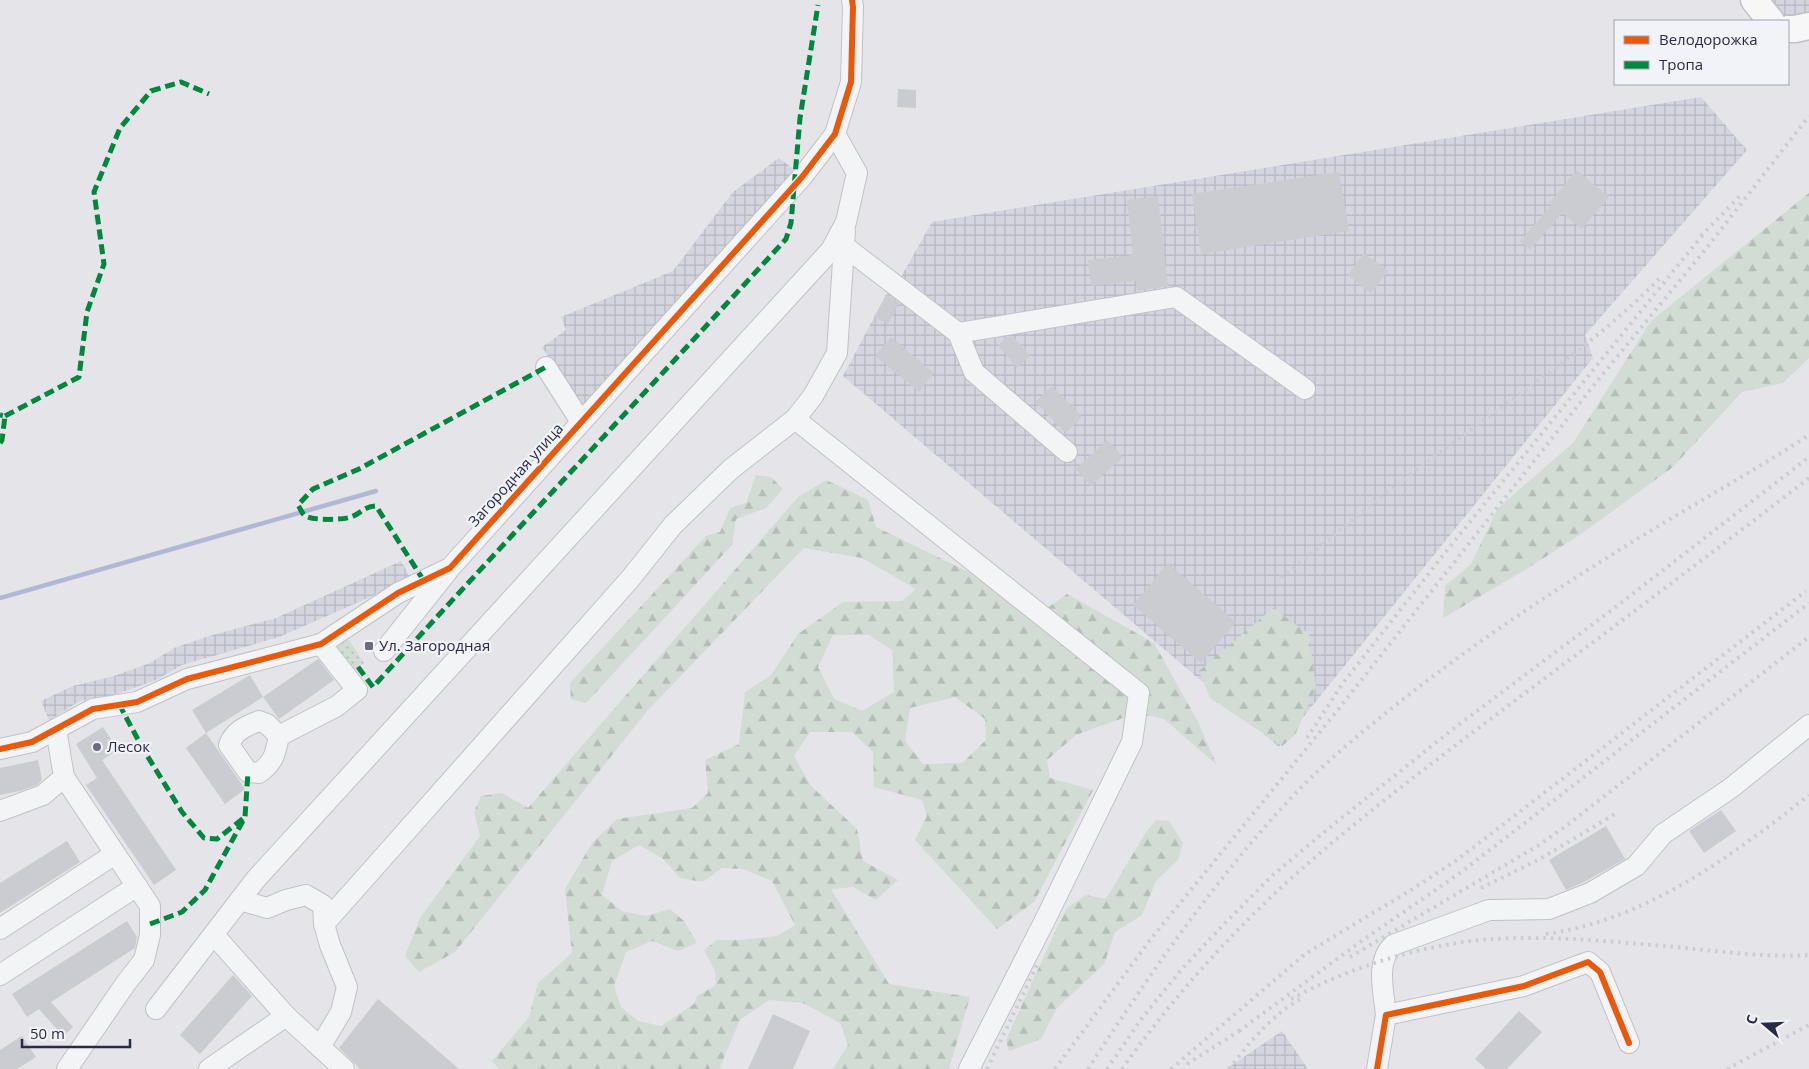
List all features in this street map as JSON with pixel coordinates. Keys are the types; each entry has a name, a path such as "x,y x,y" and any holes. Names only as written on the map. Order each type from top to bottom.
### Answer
{"street":[{"name":"Загородная улица","path":"0,749 32,742 93,709 137,702 188,679 321,644 398,593 450,568 802,177 835,134 851,82 852,0"},
{"path":"324,924 630,579 674,525 731,469 795,419 813,396 837,353 846,222 856,174 835,134"},
{"path":"156,1009 256,880 831,250 846,222"},
{"path":"844,246 958,332 974,372 1067,452"},
{"path":"958,332 1176,296 1305,389"},
{"path":"546,367 581,422"},
{"path":"795,419 1139,693 1132,742 1045,920 969,1069"},
{"path":"384,652 450,568"},
{"path":"279,736 337,706 357,690 321,644"},
{"path":"1377,1069 1386,1015 1382,961 1386,952 1393,945 1489,910 1549,909 1590,893 1636,866 1663,834 1731,788 1809,725"},
{"path":"56,729 64,777 150,906 150,935 144,960 126,983 68,1069"},
{"path":"0,811 43,795 64,777"},
{"path":"0,929 116,854"},
{"path":"0,975 136,886"},
{"path":"240,900 267,908 286,900 306,895 323,905 324,924 330,945 347,987 341,1012 320,1047"},
{"path":"214,934 286,1016 344,1069"},
{"path":"1386,1015 1524,986 1588,962 1600,972 1629,1043"},
{"path":"209,1069 286,1016"}],"shaded area":[{"path":"1764,0 1809,0 1809,18 1781,19"},
{"path":"1701,97 1747,150 1585,335 1593,358 1279,747 843,376 888,291 901,277 932,222"},
{"path":"779,158 796,171 583,409 542,347 566,330 561,317 673,271 733,192"},
{"path":"401,561 411,579 279,637 182,665 156,680 117,694 80,701 49,720 41,701 73,686 114,676 150,663 174,648 209,636 276,618"},
{"path":"1282,1031 1308,1069 1226,1069"}],"green space":[{"path":"1809,193 1809,358 1783,383 1742,392 1673,467 1581,534 1525,570 1443,618 1445,586 1471,564 1498,508 1573,443 1651,321"},
{"path":"756,475 771,477 783,489 766,508 736,519 732,545 586,703 571,699 570,683 706,536 720,532 730,508 746,503"},
{"path":"826,480 868,500 876,527 985,580 1019,610 1046,609 1067,594 1154,643 1197,720 1217,765 1164,719 1137,713 1076,735 1047,760 1050,778 1093,790 1034,902 997,929 915,840 927,816 922,800 874,787 873,752 852,732 810,732 794,756 811,786 857,829 863,861 898,880 876,900 853,887 831,889 889,984 970,997 949,1069 833,1069 848,1045 840,1023 803,1003 769,1000 740,1020 719,1069 499,1069 492,1061 529,1017 538,983 572,953 565,889 592,843 617,819 692,808 708,793 705,760 739,744 745,692 771,675 798,634 843,602 902,601 916,589 862,558 804,548 648,710 455,952 419,972 405,956 420,918 480,836 474,812 481,796 502,793 528,808 798,497","holes":["833,635 869,635 892,650 894,692 862,711 834,699 818,667","955,697 985,719 986,740 962,763 923,764 905,741 910,708","639,845 662,858 680,878 703,882 722,868 743,869 772,881 795,925 777,936 741,940 717,940 704,950 715,971 716,985 697,996 694,1004 661,1026 638,1021 621,1007 614,986 626,952 652,941 678,951 697,943 684,921 670,909 646,916 622,911 602,895 612,861"]},
{"path":"1273,608 1309,634 1316,687 1295,735 1282,746 1210,698 1199,671"},
{"path":"349,640 364,663 351,672 337,653 339,643"},
{"path":"1156,820 1169,821 1183,843 1178,860 1156,881 1142,915 1115,932 1104,964 1057,1008 1041,1039 1009,1051 1006,1040 1067,908 1086,895 1106,899 1146,832"}],"building":[{"path":"898,89 916,90 916,108 897,107"},
{"path":"1577,170 1609,197 1582,229 1562,213 1530,250 1520,241 1552,204 1550,202"},
{"path":"1339,172 1349,231 1201,254 1192,194"},
{"path":"1158,196 1168,286 1137,291 1136,281 1091,286 1088,260 1133,255 1127,200"},
{"path":"1364,253 1388,271 1371,293 1348,275"},
{"path":"887,294 899,303 888,324 874,317"},
{"path":"1013,336 1030,356 1017,368 998,345 1007,337"},
{"path":"891,337 934,373 919,392 875,356"},
{"path":"1052,386 1082,417 1066,433 1035,402"},
{"path":"1107,440 1123,457 1091,486 1076,469"},
{"path":"1168,563 1236,622 1201,663 1133,605"},
{"path":"318,659 334,680 279,719 263,697"},
{"path":"250,675 263,697 206,733 192,710"},
{"path":"103,727 118,750 102,760 176,870 154,885 86,785 97,778 76,744"},
{"path":"206,733 245,789 225,804 186,748"},
{"path":"38,760 42,780 37,785 0,795 0,768"},
{"path":"1721,810 1736,831 1704,853 1689,831"},
{"path":"1606,826 1625,859 1566,890 1549,860"},
{"path":"67,841 80,862 0,913 0,883"},
{"path":"127,921 137,937 135,948 51,1002 73,1027 63,1036 39,1009 27,1017 12,994"},
{"path":"233,975 252,996 200,1054 180,1035"},
{"path":"378,999 459,1069 360,1069 339,1048"},
{"path":"1519,1011 1542,1032 1507,1069 1486,1069 1475,1059"},
{"path":"773,1014 810,1031 793,1069 748,1069"},
{"path":"22,1036 36,1057 17,1069 0,1069 0,1050"}],"waterway":[{"path":"0,598 376,491"}],"railway":[{"path":"1055,1069 1150,940 1337,711 1594,385 1709,245 1809,116"},
{"path":"1701,236 1741,195"},
{"path":"1307,738 1343,683 1444,554 1705,232"},
{"path":"1281,578 1410,475 1586,344 1636,302 1659,279"},
{"path":"1088,1069 1158,964 1208,896 1290,799 1341,750 1426,681 1520,614 1617,551 1809,435"},
{"path":"1107,1069 1142,1018 1182,969 1273,875 1453,729 1617,606 1809,457"},
{"path":"1122,1069 1164,1013 1211,959 1260,908 1312,860 1413,778 1809,478"},
{"path":"1171,1069 1305,954 1457,860 1806,591"},
{"path":"1239,1031 1360,942 1460,873 1809,603"},
{"path":"1350,957 1539,845 1809,637"},
{"path":"1546,934 1583,927 1653,900 1718,862 1809,795"},
{"path":"1481,888 1540,859 1615,814"},
{"path":"1291,999 1328,981 1366,966 1425,949 1473,941 1560,938 1759,955 1809,955"},
{"path":"987,1069 1037,965"},
{"path":"1229,1069 1279,1013 1300,999"},
{"path":"1727,1069 1809,1025"},
{"path":"1187,1064 1244,1028"}],"marked path":[{"path":"358,667 373,687 786,239 791,223 800,118 818,5"},
{"path":"5,416 79,377 87,312 104,264 94,192 120,128 151,91 181,82 209,94"},
{"path":"424,581 376,506 351,517 327,519 308,517 303,514 298,505 313,489 359,469 546,367"},
{"path":"0,415 5,416 0,443"},
{"path":"119,704 143,749 182,812 204,838 217,839 245,817"},
{"path":"150,924 182,912 205,890 245,817 248,772"}],"cycle path":[{"path":"0,749 32,742 93,709 137,702 187,679 321,644 398,593 450,568 802,177 835,134 851,82 852,0"},
{"path":"1377,1069 1386,1015 1524,986 1588,962 1600,972 1629,1043"}],"place":[{"name":"Ул. Загородная","path":"369,646"},
{"name":"Лесок","path":"97,747"}]}
